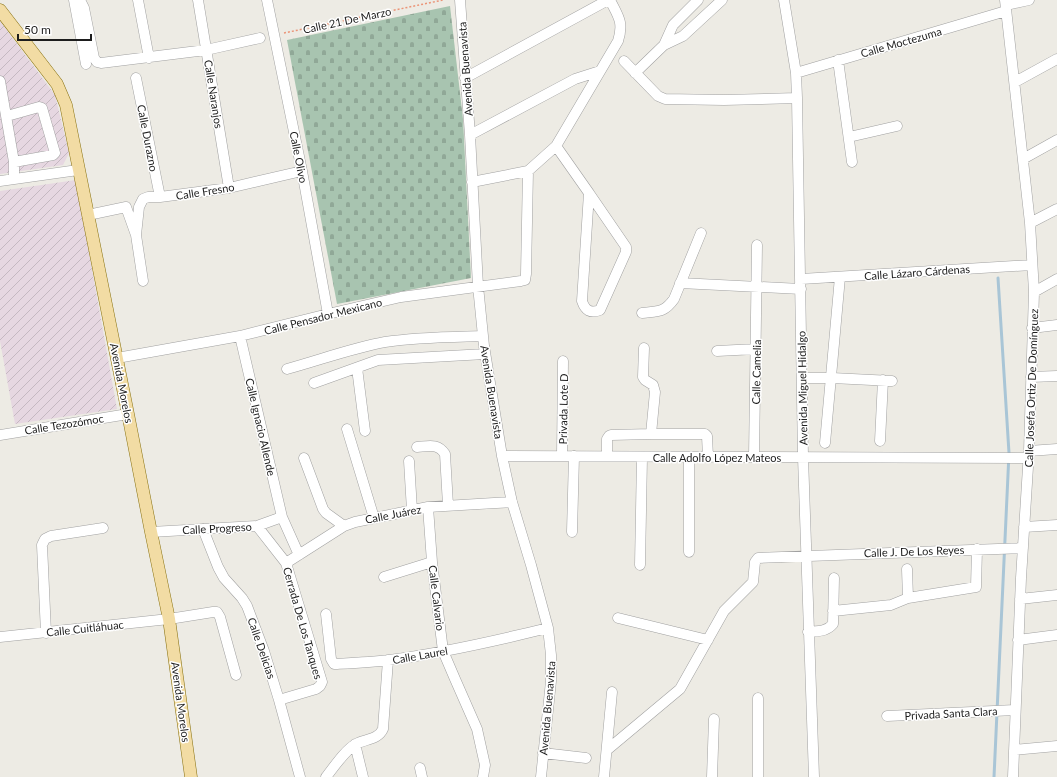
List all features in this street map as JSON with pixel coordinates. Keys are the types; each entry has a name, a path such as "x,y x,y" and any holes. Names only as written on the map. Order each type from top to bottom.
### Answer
{"main road":[{"name":"Avenida Morelos","path":"0,10 48,72 61,92 66,105 169,619 192,777"}],"street":[{"path":"74,0 86,64"},
{"path":"80,0 84,8 94,58 97,62 101,63 206,50 260,38"},
{"path":"138,0 149,58"},
{"name":"Calle Naranjos","path":"198,0 229,188"},
{"name":"Calle Olivo","path":"267,0 302,170 328,314"},
{"name":"Avenida Buenavista","path":"460,0 470,135 478,286 485,354 502,456 512,502 548,628 551,655 551,681 540,777"},
{"path":"465,78 609,0 619,19 621,30 618,41 556,146 528,171 472,182"},
{"path":"635,73 664,44 673,25 698,0"},
{"path":"664,44 683,36 722,0"},
{"name":"Avenida Miguel Hidalgo","path":"784,0 796,73 797,98 803,457 814,777"},
{"name":"Calle Moctezuma","path":"796,73 1029,0"},
{"name":"Calle Josefa Ortiz De Domínguez","path":"1006,6 1030,223 1034,292 1029,455 1024,527 1018,548 1020,599 1018,640 1010,710 1014,750 1013,777"},
{"path":"1015,82 1057,59"},
{"path":"624,60 658,96 665,99 724,100 797,98"},
{"path":"838,60 852,162"},
{"path":"470,135 575,79 600,70"},
{"name":"Calle Durazno","path":"136,78 160,197"},
{"path":"0,81 14,162 14,179"},
{"path":"7,116 39,107 42,108 55,153 53,155 14,162"},
{"path":"849,137 897,126"},
{"path":"1023,159 1057,140"},
{"path":"556,146 626,247 626,252 600,310 595,312 588,311 584,308 582,301 588,193"},
{"path":"0,181 78,170"},
{"name":"Calle Fresno","path":"136,235 139,207 143,199 148,197 160,197 229,188 302,170"},
{"name":"Calle Pensador Mexicano","path":"117,358 240,336 401,297 525,280 528,171"},
{"path":"88,215 126,207 136,235 143,281"},
{"path":"1030,223 1057,209"},
{"path":"642,313 662,310 668,307 674,299 700,233"},
{"name":"Calle Camelia","path":"754,457 757,245"},
{"name":"Calle Lázaro Cárdenas","path":"801,284 840,277 1032,265"},
{"path":"825,442 840,277"},
{"path":"1034,292 1057,280"},
{"path":"680,283 757,287 801,284"},
{"path":"1032,328 1057,325"},
{"name":"Calle Ignacio Allende","path":"240,336 282,517 299,555"},
{"path":"287,369 370,345 386,342 431,337 483,336"},
{"path":"644,348 643,377 653,386 655,392 651,434"},
{"path":"717,351 756,349"},
{"path":"314,383 378,360 485,354"},
{"name":"Privada Lote D","path":"562,456 563,361"},
{"path":"356,368 365,431"},
{"path":"1032,378 1057,376"},
{"path":"802,378 888,380 880,441"},
{"name":"Calle Tezozómoc","path":"0,435 128,414"},
{"path":"347,428 374,518"},
{"path":"607,456 607,439 612,435 705,434 709,439 708,457"},
{"path":"417,447 436,446 441,448 445,454 448,505"},
{"name":"Calle Adolfo López Mateos","path":"502,456 1016,458 1057,449"},
{"path":"572,532 574,456"},
{"path":"640,565 642,456"},
{"path":"689,457 689,552"},
{"path":"304,458 323,509 326,513 344,526"},
{"path":"409,461 412,510"},
{"name":"Calle Juárez","path":"286,563 344,526 428,507 512,502"},
{"name":"Calle Calvario","path":"428,507 432,562 444,651 477,729 485,765 484,777"},
{"name":"Calle Progreso","path":"151,532 257,526 282,517"},
{"path":"1024,527 1057,525"},
{"name":"Cerrada De Los Tanques","path":"257,526 286,563 322,682 316,689 279,700"},
{"path":"46,633 42,545 45,539 50,536 103,528"},
{"name":"Calle Delicias","path":"203,528 218,567 224,578 242,598 247,606 264,651 300,777"},
{"name":"Calle J. De Los Reyes","path":"708,640 724,611 753,582 756,560 758,558 1018,548"},
{"path":"833,611 891,605 908,598 976,587 977,549"},
{"path":"384,577 432,562"},
{"path":"907,570 908,598"},
{"path":"808,632 829,629 832,624 834,578"},
{"path":"1020,599 1057,595"},
{"name":"Calle Cuitláhuac","path":"0,637 169,619 217,612 220,617 236,675"},
{"path":"326,614 331,659 334,664 388,660"},
{"path":"607,750 680,689 708,640 618,618"},
{"name":"Calle Laurel","path":"326,777 355,744 381,734 383,729 388,660 480,644 548,628"},
{"path":"1018,640 1057,635"},
{"path":"604,777 612,692"},
{"path":"758,698 758,777"},
{"name":"Privada Santa Clara","path":"887,716 1010,710"},
{"path":"712,777 714,719"},
{"path":"355,744 363,777"},
{"path":"1014,750 1057,746"},
{"path":"543,753 586,758"}],"path":[{"name":"Calle 21 De Marzo","path":"274,35 443,0"}],"shaded area":[{"path":"0,21 55,95 69,153 63,165 0,174"},
{"path":"76,180 117,409 15,424 0,341 0,191"}],"green space":[{"path":"450,6 463,119 471,278 337,304 287,40"}],"waterway":[{"path":"994,777 1009,453 998,278"}]}
